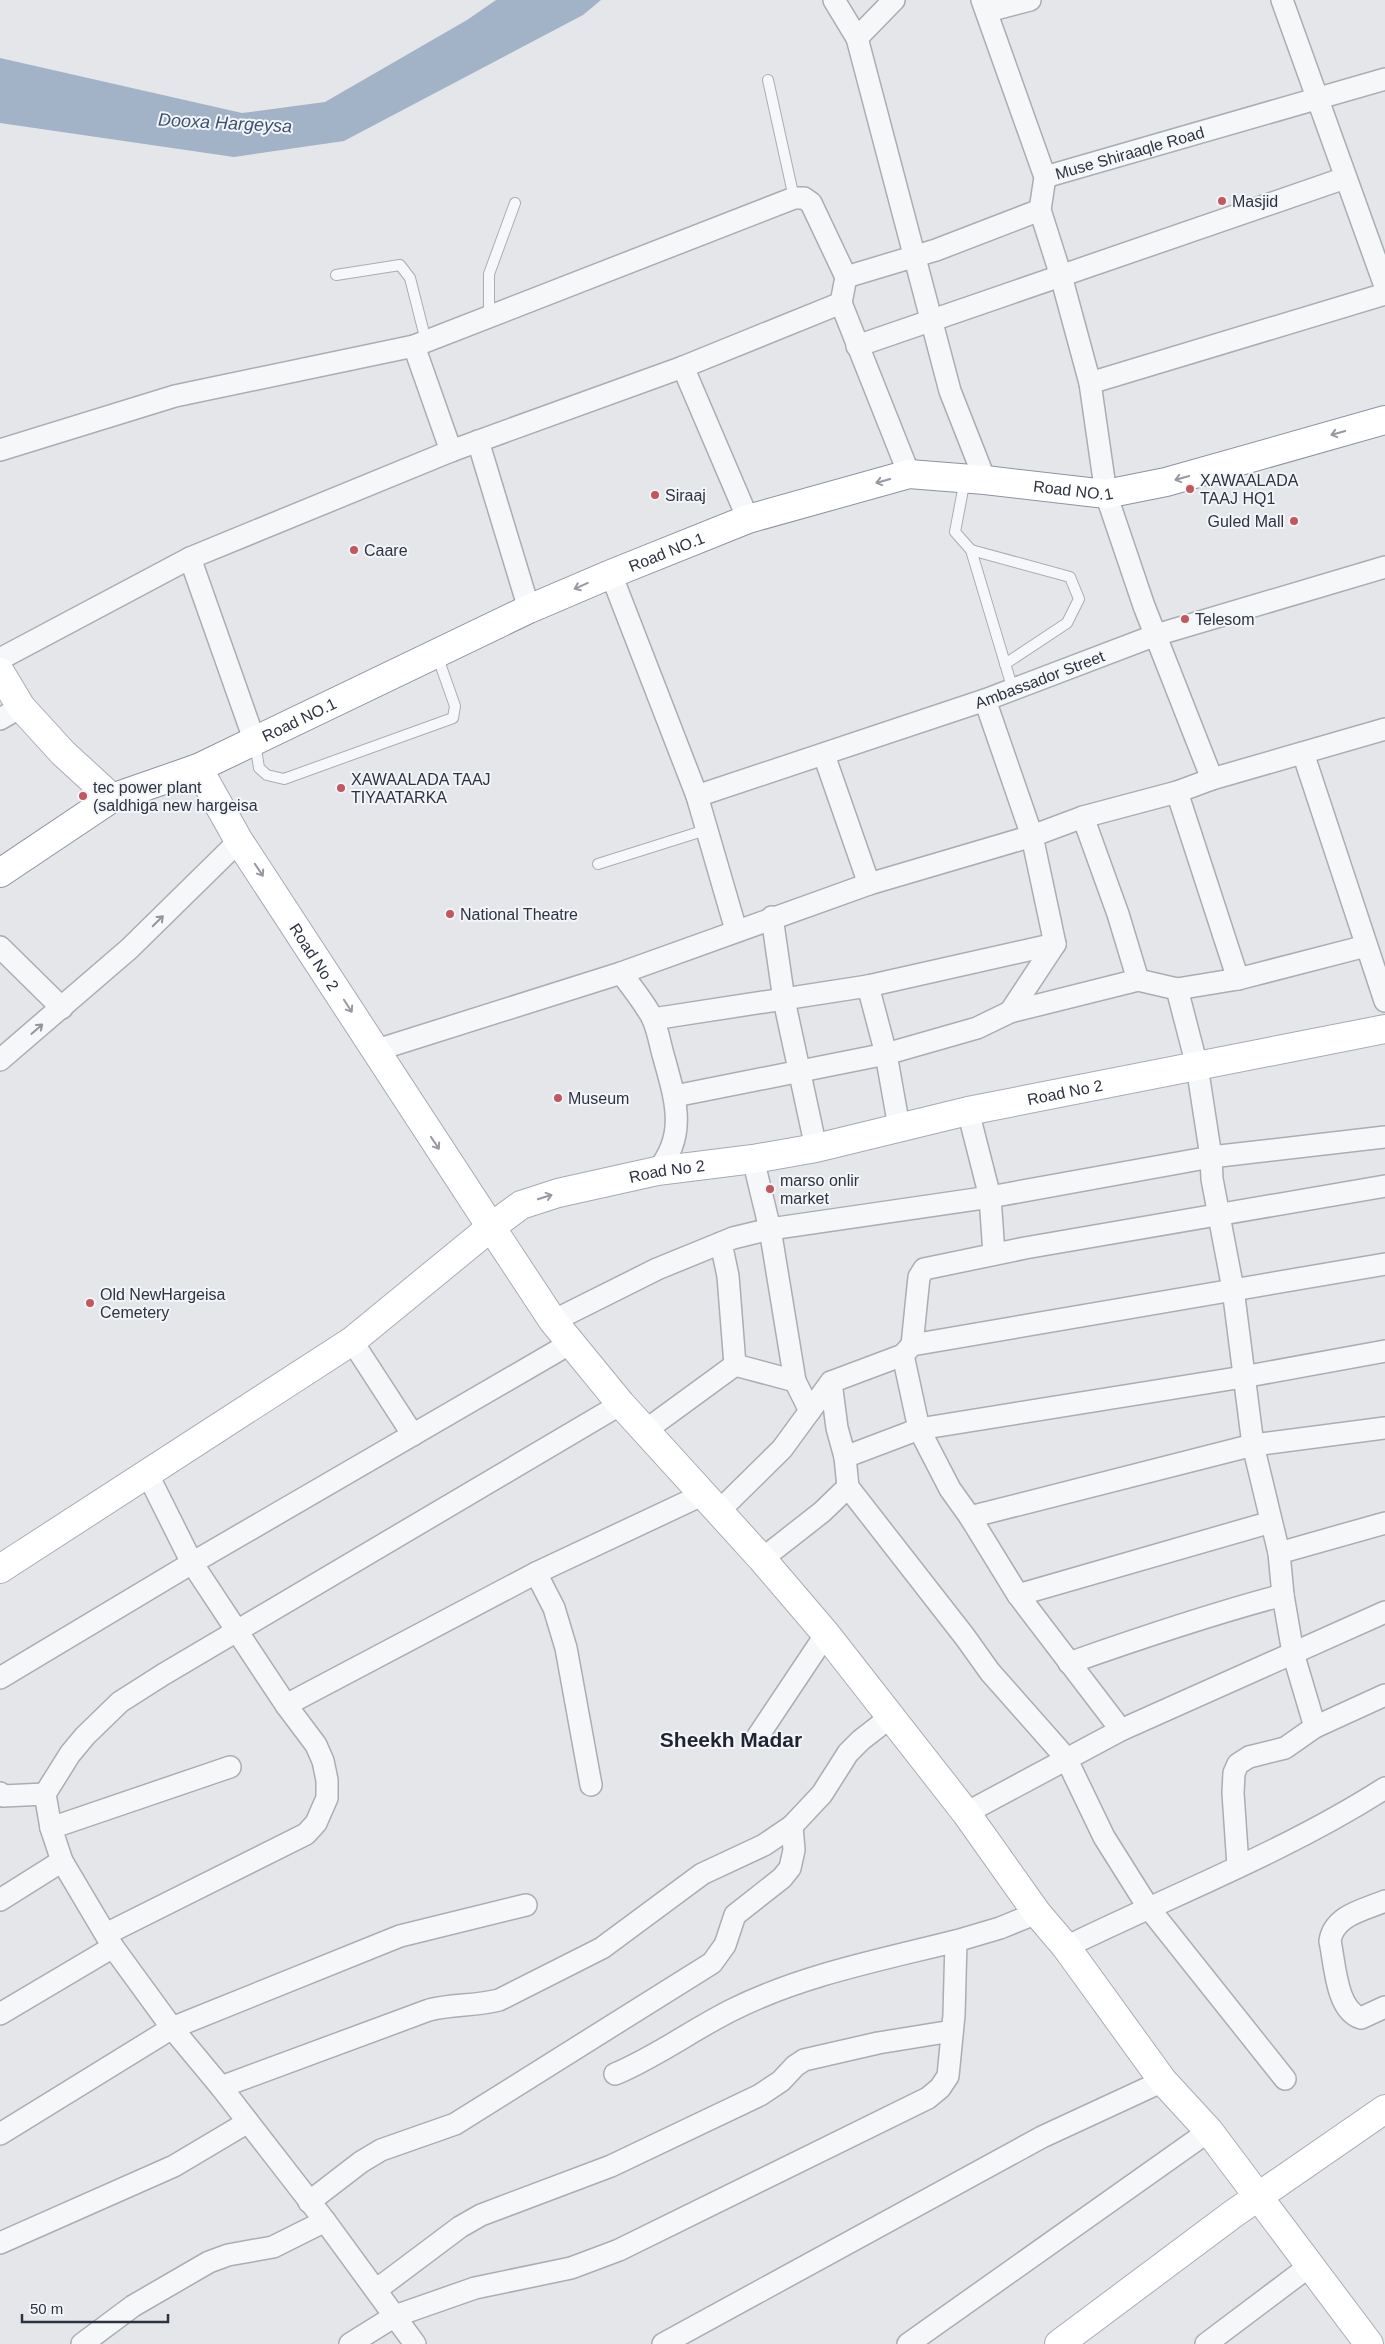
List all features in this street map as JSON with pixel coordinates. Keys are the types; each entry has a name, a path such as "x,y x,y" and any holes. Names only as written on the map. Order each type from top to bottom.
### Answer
{"main road":[{"name":"Road NO.1","path":"1,870 112,798 198,768 529,610 611,574 748,520 909,474 975,479 1106,494 1166,482 1385,420"},
{"path":"0,672 10,713 63,753 112,798"},
{"name":"Road No 2","path":"198,768 239,841 491,1226 521,1205 558,1193 657,1171 753,1159 816,1148 968,1111 1385,1029"},
{"path":"0,1569 352,1341 491,1226 553,1321 570,1343 621,1404 762,1559 892,1716 1164,2081 1209,2131 1311,2265 1360,2341"},
{"path":"1060,2344 1259,2196 1385,2109"}],"street":[{"path":"834,0 857,38 931,322 975,479"},
{"path":"857,38 894,0"},
{"path":"1030,0 985,5 1045,177"},
{"path":"1282,0 1385,286"},
{"name":"Muse Shiraaqle Road","path":"1040,210 1045,177 1178,137 1385,79"},
{"path":"856,346 931,322 1345,178"},
{"path":"0,450 175,396 420,344 794,198 804,198 811,203 846,278 841,302 856,346 909,474"},
{"path":"846,278 914,255 936,250 1040,210 1061,276 1090,383 1106,494 1144,606 1212,779"},
{"path":"1090,383 1385,294"},
{"path":"0,659 190,558 451,451 683,367 841,302"},
{"path":"420,344 451,451"},
{"path":"683,367 748,520"},
{"path":"478,441 529,610"},
{"path":"190,558 255,742"},
{"name":"Ambassador Street","path":"697,796 985,700 1156,635 1385,567"},
{"path":"611,574 697,796 736,930"},
{"path":"985,700 1032,836 1055,944 1010,1012"},
{"path":"377,1050 621,972 869,884 1032,836 1083,817 1176,792 1212,779 1385,729"},
{"path":"1303,753 1385,1001"},
{"path":"824,755 869,884"},
{"path":"1176,792 1238,979"},
{"path":"1083,817 1118,914 1138,980"},
{"path":"0,1060 129,949 239,841"},
{"path":"772,917 784,1000 816,1148"},
{"path":"653,1019 868,986 1055,944"},
{"path":"675,1096 886,1054 976,1028 1010,1012 1138,980 1177,989 1238,979 1366,946"},
{"path":"0,947 62,1008"},
{"path":"621,972 641,998 653,1019 675,1096 677,1118 674,1144 668,1158 657,1171"},
{"path":"868,986 886,1054 899,1127"},
{"path":"1177,989 1198,1066 1211,1157 1212,1179 1232,1289 1253,1445 1280,1553 1283,1595 1293,1653 1315,1726"},
{"path":"968,1111 990,1197 994,1254"},
{"path":"553,1321 657,1269 722,1243 770,1229 990,1197 1211,1157 1385,1137"},
{"path":"753,1159 770,1229 795,1381 810,1411"},
{"path":"1121,1730 1018,1596 970,1517 950,1489 919,1429 908,1350 920,1272 924,1268 994,1254 1385,1186"},
{"path":"722,1243 728,1276 735,1365"},
{"path":"286,1705 536,1573 710,1503 782,1449 831,1382 908,1350 1232,1289 1385,1264"},
{"path":"352,1341 413,1435"},
{"path":"0,1678 192,1563 570,1343"},
{"path":"845,1457 919,1429 1243,1377 1385,1351"},
{"path":"735,1365 795,1381"},
{"path":"646,1430 735,1365"},
{"path":"831,1382 837,1428 845,1457 848,1487 990,1672 1066,1758 1104,1837 1148,1907 1285,2079"},
{"path":"415,2344 325,2222 172,2028 110,1941 62,1861 51,1828 45,1794 70,1754 120,1702 164,1674 621,1404"},
{"path":"970,1517 1253,1445 1385,1428"},
{"path":"0,2014 110,1941 306,1834 316,1823 327,1798 327,1780 323,1760 316,1745 286,1705 192,1563 148,1474"},
{"path":"762,1559 822,1512 848,1487"},
{"path":"1018,1596 1271,1522"},
{"path":"1280,1553 1385,1523"},
{"path":"536,1573 554,1608 566,1648 591,1785"},
{"path":"1069,1664 1165,1630 1283,1595"},
{"path":"966,1813 1121,1730 1385,1612"},
{"path":"758,1736 826,1634"},
{"path":"1238,1866 1233,1794 1235,1768 1249,1757 1284,1748 1315,1726 1385,1695"},
{"path":"220,2087 402,2018 446,2006 483,2004 519,1992 602,1948 702,1874 764,1845 792,1826 822,1794 848,1753 892,1716"},
{"path":"51,1828 230,1767"},
{"path":"1066,1947 1347,1812 1385,1788"},
{"path":"1,1795 45,1794"},
{"path":"309,2202 361,2162 381,2150 455,2124 712,1963 725,1945 735,1915 782,1878 790,1868 794,1850 792,1826"},
{"path":"0,1900 62,1861"},
{"path":"1385,1901 1342,1919 1332,1931 1330,1941 1342,2003 1352,2015 1361,2018 1385,2007"},
{"path":"0,2134 172,2028 400,1936 526,1905"},
{"path":"615,2074 634,2066 732,2010 780,1989 821,1975 1000,1928 1037,1913"},
{"path":"350,2344 395,2316 475,2288 571,2268 619,2250 928,2098 940,2088 948,2076 956,1941"},
{"path":"376,2290 460,2227 481,2215 611,2166 760,2095 781,2081 794,2066 804,2060 878,2043 952,2031"},
{"path":"663,2344 1042,2137 1164,2081"},
{"path":"0,2244 174,2166 248,2122"},
{"path":"908,2344 1209,2131"},
{"path":"82,2344 133,2306 209,2262 228,2255 272,2247 325,2222"},
{"path":"1206,2344 1311,2265"}],"lane":[{"path":"768,80 794,198"},
{"path":"489,317 488,274 515,203"},
{"path":"336,275 400,265 410,278 420,344"},
{"path":"975,479 955,532 972,550 1013,690"},
{"path":"972,550 1070,577 1079,599 1067,623 1005,664"},
{"path":"255,742 259,768 267,775 284,779 453,718 456,706 437,654"},
{"path":"598,864 708,829"}],"water":[{"name":"Dooxa Hargeysa","path":"496,0 601,0 583,15 344,141 234,157 0,123 0,58 242,113 325,102 467,20"}],"place":[{"name":"Masjid","path":"1222,201"},
{"name":"XAWAALADA TAAJ HQ1","path":"1190,489"},
{"name":"Siraaj","path":"655,495"},
{"name":"Guled Mall","path":"1294,521"},
{"name":"Caare","path":"354,550"},
{"name":"Telesom","path":"1185,619"},
{"name":"XAWAALADA TAAJ TIYAATARKA","path":"341,788"},
{"name":"tec power plant (saldhiga new hargeisa","path":"83,796"},
{"name":"National Theatre","path":"450,914"},
{"name":"Museum","path":"558,1098"},
{"name":"marso onlir market","path":"770,1189"},
{"name":"Old NewHargeisa Cemetery","path":"90,1303"}],"district":[{"name":"Sheekh Madar","path":"731,1740"}]}
